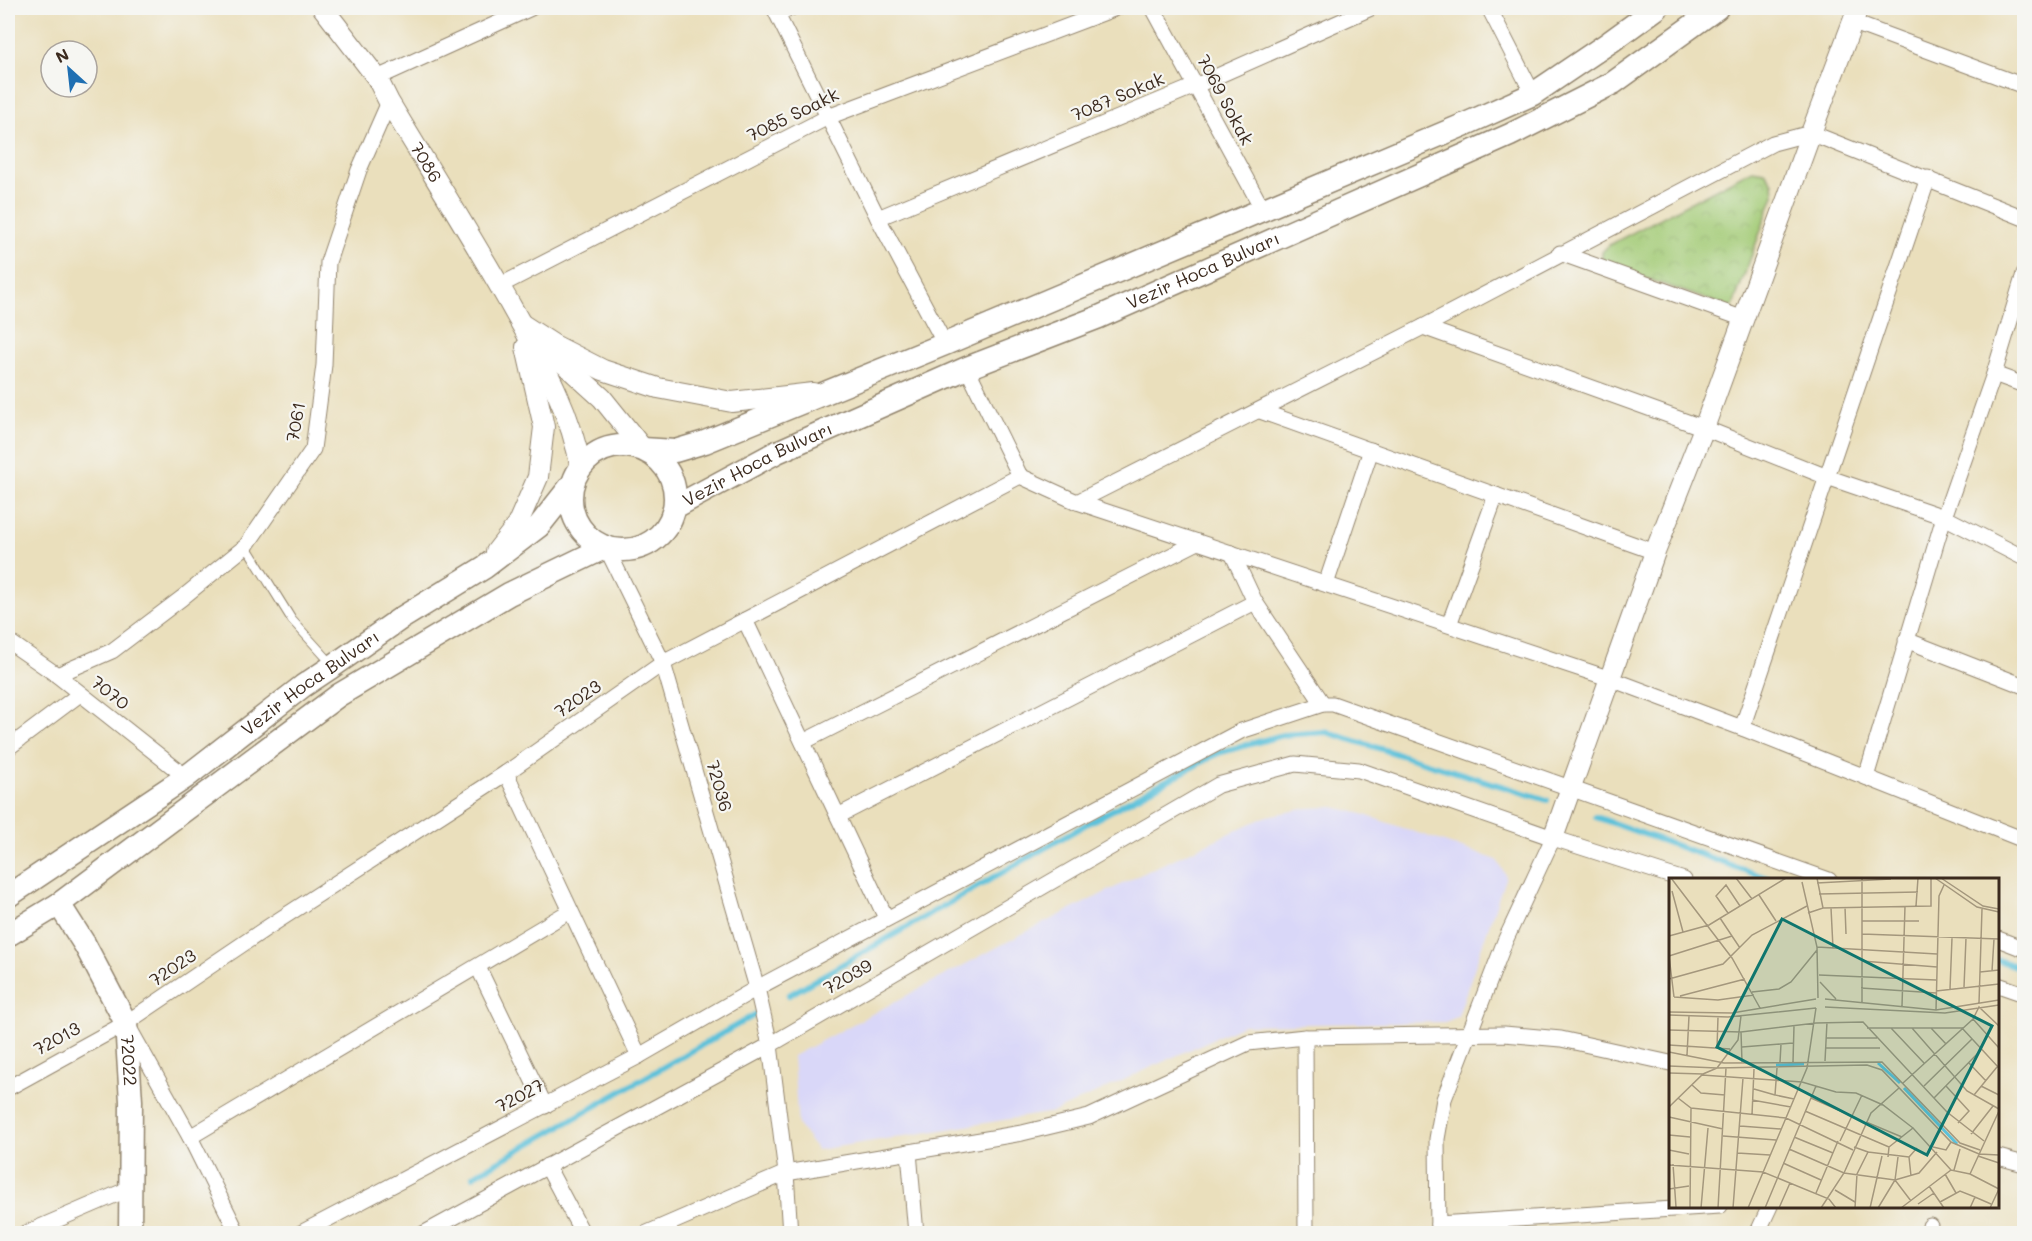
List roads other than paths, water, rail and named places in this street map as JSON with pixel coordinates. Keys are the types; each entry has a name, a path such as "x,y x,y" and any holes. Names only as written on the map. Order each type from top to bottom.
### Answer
{"main road":[{"name":"Vezir Hoca Bulvarı","path":"643,449 675,452 705,442 945,344 1533,94 1657,8"},
{"name":"Vezir Hoca Bulvarı","path":"675,507 777,452 967,368 1099,317 1510,135 1613,83 1717,8"},
{"path":"625,446 643,449 658,459 669,472 675,490 675,507 669,525 657,538 641,547 624,550 606,547 592,540 581,529 571,499 577,476 591,457 607,448 625,446"},
{"name":"Vezir Hoca Bulvarı","path":"8,896 186,777 303,686 400,620 485,567 539,526 577,476"},
{"name":"Vezir Hoca Bulvarı","path":"8,935 59,904 339,695 509,594 606,547"},
{"name":"72022","path":"59,904 85,945 126,1023 131,1101 130,1233"}],"street":[{"name":"7086","path":"323,8 377,78 553,382 576,439 577,476"},
{"path":"377,78 497,14 531,8"},
{"name":"7085 Soakk","path":"499,286 828,117 1116,8"},
{"name":"7069 Sokak","path":"1153,8 1263,210"},
{"name":"7087 Sokak","path":"878,218 1195,86 1371,8"},
{"path":"1489,8 1533,94"},
{"path":"780,10 828,117 878,218 945,344"},
{"path":"1695,1208 1438,1229 1437,1139 1444,1099 1505,941 1553,838 1655,552 1704,428 1810,133 1856,15 2025,86"},
{"name":"7061","path":"57,675 112,651 246,546 313,449 324,365 328,262 359,170 389,102"},
{"path":"1077,502 1423,327 1773,143 1810,133 2025,218"},
{"path":"1742,728 1928,178"},
{"path":"1560,253 1744,319"},
{"path":"1866,777 1944,517 1994,374 2025,274"},
{"path":"520,324 554,345 603,370 658,388 732,402 836,389"},
{"path":"520,324 602,398 643,449"},
{"path":"485,567 517,525 538,477 544,427 520,324"},
{"path":"1423,327 1704,428 1827,477 1944,517 2025,558"},
{"path":"967,368 1020,476 1077,502 1611,679 1742,728 2025,840"},
{"path":"1994,374 2025,385"},
{"path":"1260,411 1655,552"},
{"path":"1326,584 1371,450"},
{"name":"72023","path":"126,1023 507,773 663,663 1020,476"},
{"path":"1450,622 1496,495"},
{"path":"803,742 1197,542"},
{"name":"72036","path":"606,547 663,663 757,988 770,1045 786,1173 790,1233"},
{"path":"1232,553 1255,602 1323,704 1333,704 1826,878"},
{"path":"838,816 1255,602"},
{"path":"745,620 886,918"},
{"path":"1906,640 2025,686"},
{"name":"7070","path":"8,641 57,675 186,777"},
{"path":"8,748 80,694"},
{"name":"72027","path":"299,1233 639,1056 757,988 886,918 1241,731 1323,704"},
{"name":"72039","path":"423,1233 770,1045 1218,785 1295,764 1359,770 1553,838"},
{"path":"507,773 639,1056"},
{"path":"1553,838 1681,878"},
{"path":"190,1137 570,911"},
{"path":"1999,939 2025,949"},
{"path":"478,967 545,1106"},
{"path":"1999,985 2025,994"},
{"path":"126,1023 190,1137 238,1233"},
{"name":"72013","path":"8,1088 126,1023"},
{"path":"645,1233 786,1173 1022,1133 1089,1117 1248,1043 1305,1037 1504,1034 1561,1039 1669,1063"},
{"path":"1305,1037 1306,1233"},
{"path":"909,1152 916,1233"},
{"path":"1999,1157 2025,1164"},
{"path":"547,1166 583,1233"},
{"path":"24,1233 131,1188"},
{"path":"1757,1233 1769,1208"}],"lane":[{"path":"246,546 292,620 333,666"}],"waterway":[{"path":"789,995 1090,822 1218,753 1283,735 1326,732 1547,800"},
{"path":"1596,817 1766,878"},
{"path":"1999,960 2024,969"},
{"path":"473,1176 758,1013"}]}
